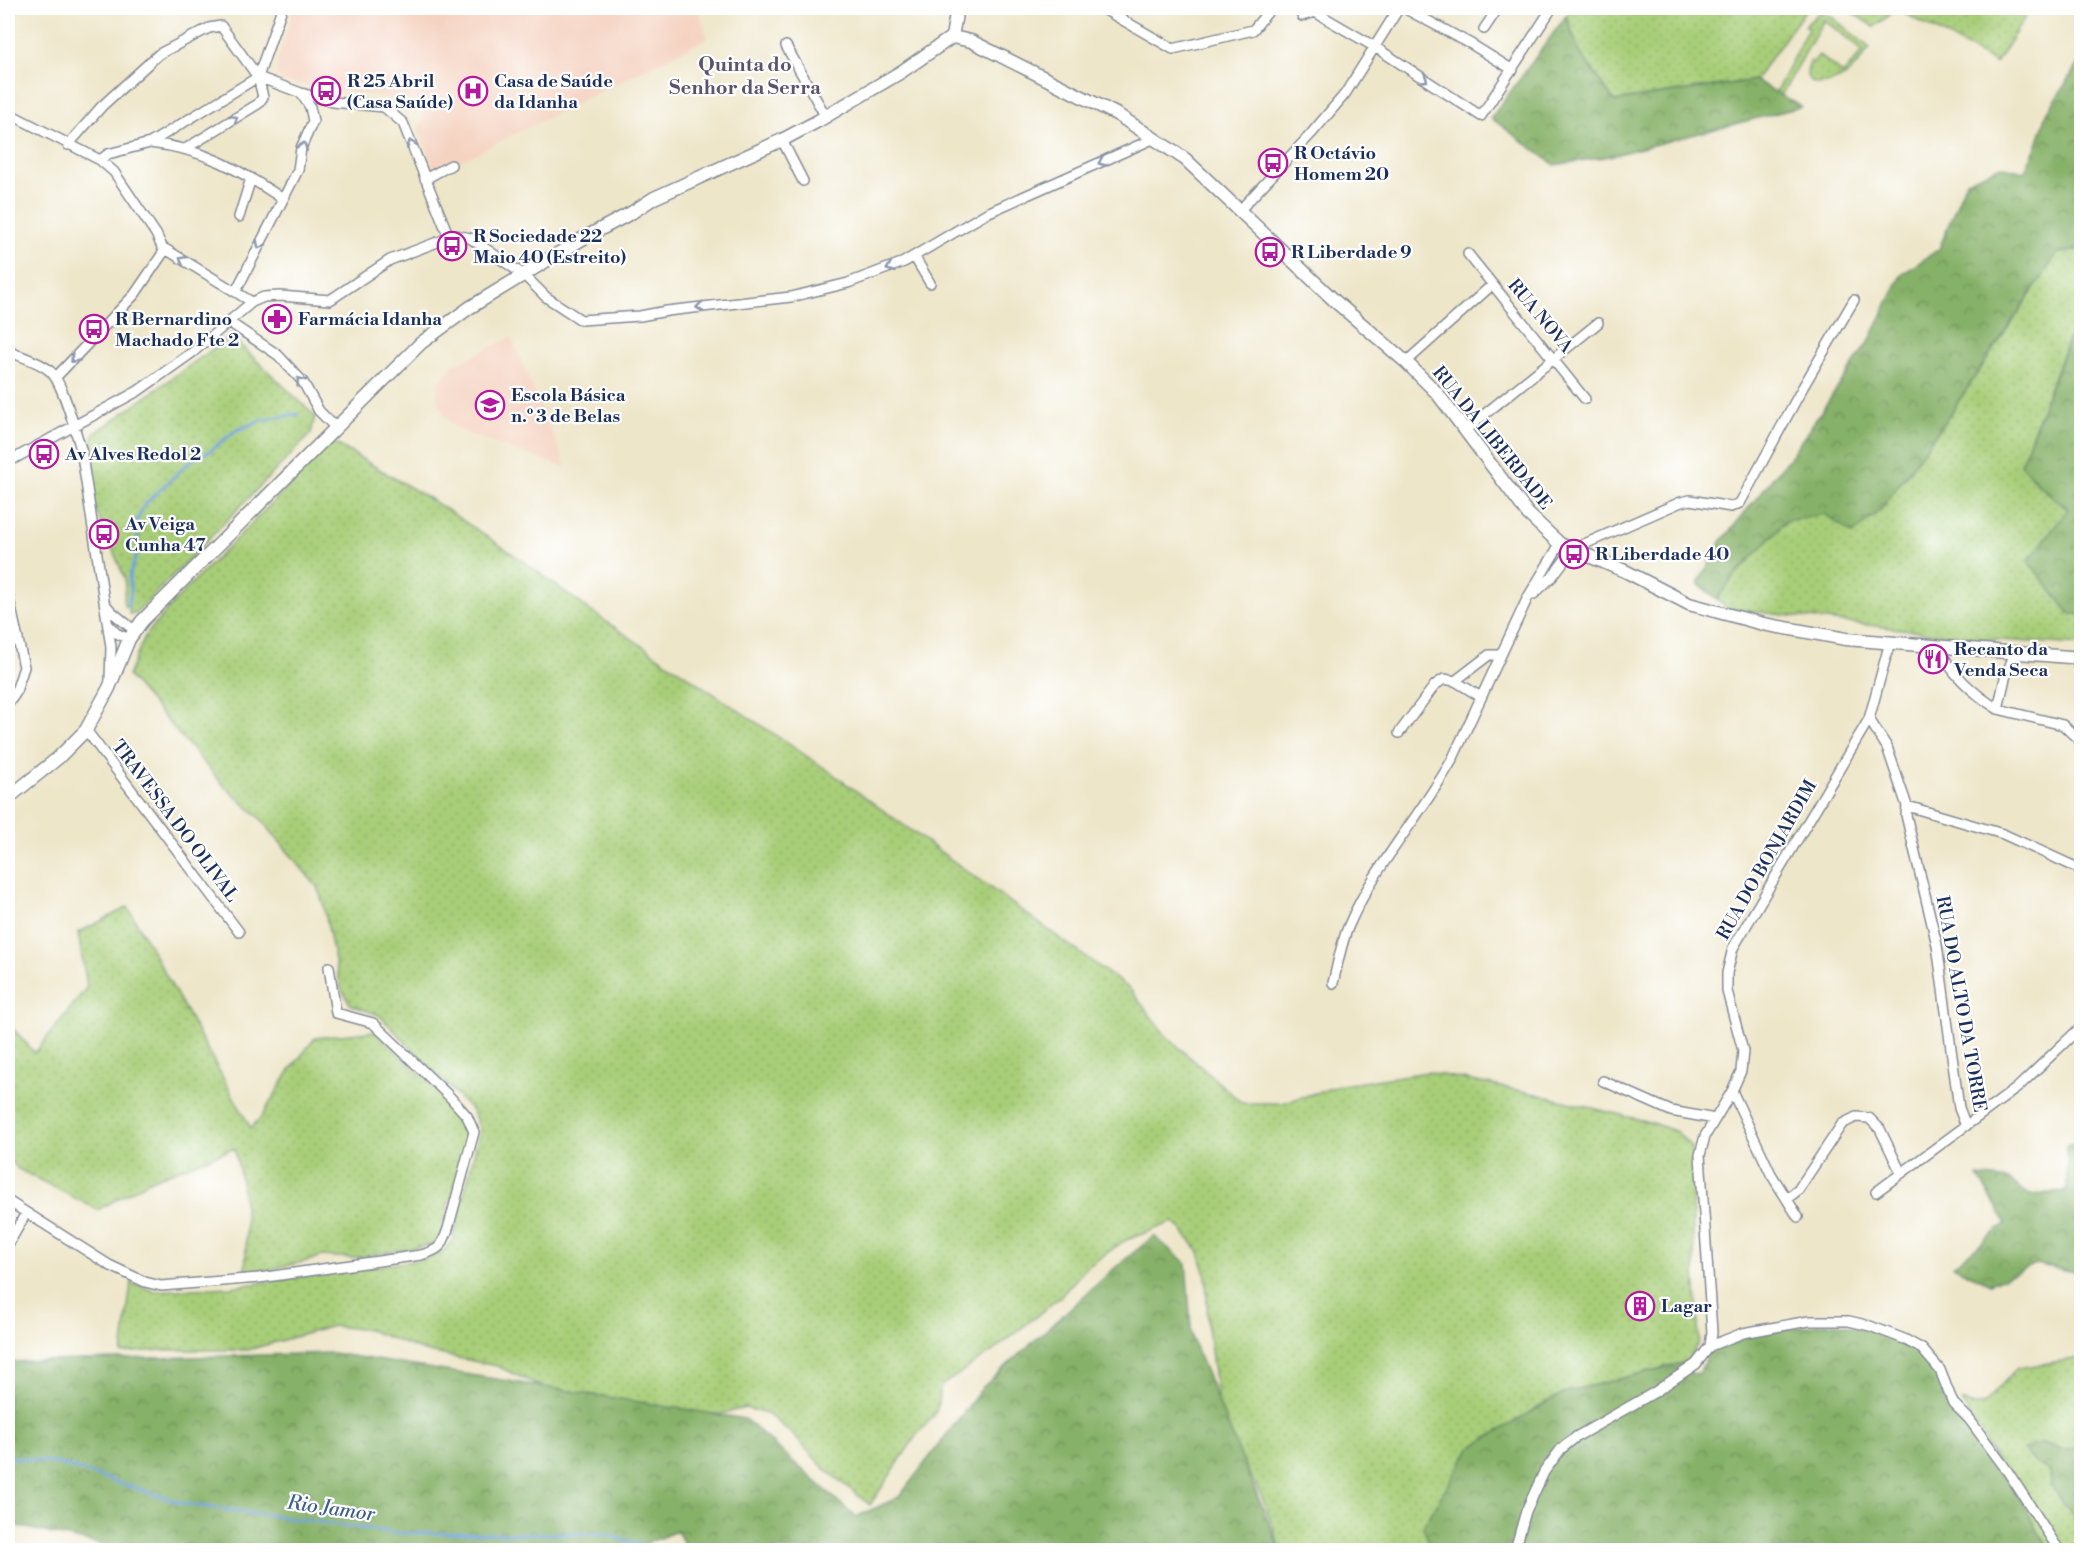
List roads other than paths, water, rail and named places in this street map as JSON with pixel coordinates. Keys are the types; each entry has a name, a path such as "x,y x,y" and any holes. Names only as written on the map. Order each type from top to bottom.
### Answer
{"street":[{"path":"100,160 108,154 150,143 258,77 282,8"},
{"path":"8,798 58,758 86,730 109,688 132,635 142,621 421,343 469,308 654,198 782,140 826,117 901,72 952,37 957,8"},
{"path":"1102,8 1173,49 1253,30 1271,8"},
{"path":"1239,211 1345,94 1399,8"},
{"path":"1404,8 1471,44 1513,70"},
{"path":"1484,29 1498,8"},
{"path":"1302,16 1315,12 1481,116 1552,8"},
{"path":"68,145 102,106 159,54 208,28 217,26 224,28 258,77 262,93 261,100 185,149"},
{"name":"RUA DA LIBERDADE","path":"952,37 971,41 1108,110 1185,159 1336,302 1406,362 1437,393 1528,514 1560,544 1625,571 1689,604 1763,624 1846,639 2082,658"},
{"path":"786,46 826,117"},
{"path":"258,77 333,102 384,107 403,123 449,237"},
{"path":"236,291 298,170 301,148 313,121 312,113 301,93"},
{"path":"8,113 100,160 114,172 123,184 165,250 252,302"},
{"path":"8,462 138,391 193,352 252,302 264,297 280,296 330,300 390,260 449,237 464,235 470,238 524,275 546,297 581,320 640,316 791,297 848,284 904,262 987,213 1155,138"},
{"path":"782,140 803,181"},
{"path":"150,143 207,155 228,164 284,199"},
{"path":"425,179 451,165"},
{"path":"239,217 251,178"},
{"path":"56,377 135,294 165,250"},
{"name":"RUA NOVA","path":"1468,254 1585,399"},
{"path":"914,256 930,283"},
{"path":"1406,362 1492,285"},
{"path":"1526,602 1552,577 1573,549 1681,502 1690,500 1731,507 1740,503 1803,387 1854,300"},
{"path":"229,322 278,355 303,382 319,411 335,427"},
{"path":"1465,430 1598,323"},
{"path":"8,351 42,365 56,377 81,449 111,647 109,688"},
{"path":"1333,983 1343,939 1361,901 1383,862 1452,760 1526,602 1560,544"},
{"path":"8,594 12,628 24,667 15,694 8,704"},
{"path":"104,602 132,635"},
{"path":"106,622 116,633 132,635"},
{"name":"RUA DO BONJARDIM","path":"1710,1346 1712,1332 1700,1155 1706,1136 1742,1071 1743,1051 1727,991 1727,973 1733,948 1869,719 1890,642"},
{"path":"1939,647 1944,661 1998,709 2063,725 2082,743"},
{"path":"1998,709 2005,678 2015,652"},
{"path":"1455,681 1489,655 1500,655"},
{"path":"1399,733 1435,685 1444,679 1455,681 1481,697"},
{"name":"RUA DO ALTO DA TORRE","path":"1869,719 1887,747 1907,806 1906,815 1937,945 1959,1108 1966,1126"},
{"name":"TRAVESSA DO OLIVAL","path":"86,730 239,932"},
{"path":"1907,806 2003,834 2082,870"},
{"path":"8,1201 109,1265 145,1282 161,1286 259,1278 421,1255 434,1251 443,1244 474,1132 467,1116 450,1096 374,1023 336,1013 329,967"},
{"path":"1876,1192 2016,1088 2082,1026"},
{"path":"1603,1082 1671,1111 1715,1119"},
{"path":"1732,1092 1772,1174 1798,1216"},
{"path":"1787,1198 1798,1190 1842,1124 1856,1117 1869,1118 1880,1129 1901,1173"},
{"path":"8,1245 26,1213"},
{"path":"1515,1551 1526,1511 1544,1472 1561,1449 1576,1437 1656,1392 1696,1364 1710,1346 1743,1333 1799,1323 1839,1321 1870,1326 1904,1339 1922,1349 1940,1370 1953,1403 1969,1419 2006,1469 2059,1551"}],"waterway":[{"path":"128,605 131,591 129,578 138,550 137,521 144,505 188,463 210,451 235,431 262,420 298,414"},
{"name":"Rio Jamor","path":"8,1457 57,1463 185,1504 398,1533 605,1534 656,1550"}],"place":[{"name":"R 25 Abril (Casa Saúde)","path":"326,91"},
{"name":"Casa de Saúde da Idanha","path":"473,91"},
{"name":"R Octávio Homem 20","path":"1273,163"},
{"name":"R Sociedade 22 Maio 40 (Estreito)","path":"452,246"},
{"name":"R Liberdade 9","path":"1270,252"},
{"name":"Farmácia Idanha","path":"277,319"},
{"name":"R Bernardino Machado Fte 2","path":"94,329"},
{"name":"Escola Básica n.º 3 de Belas","path":"490,405"},
{"name":"Av Alves Redol 2","path":"44,454"},
{"name":"Av Veiga Cunha 47","path":"104,534"},
{"name":"R Liberdade 40","path":"1574,554"},
{"name":"Recanto da Venda Seca","path":"1933,659"},
{"name":"Lagar","path":"1640,1306"}],"district":[{"name":"Quinta do Senhor da Serra","path":"745,76"}]}
